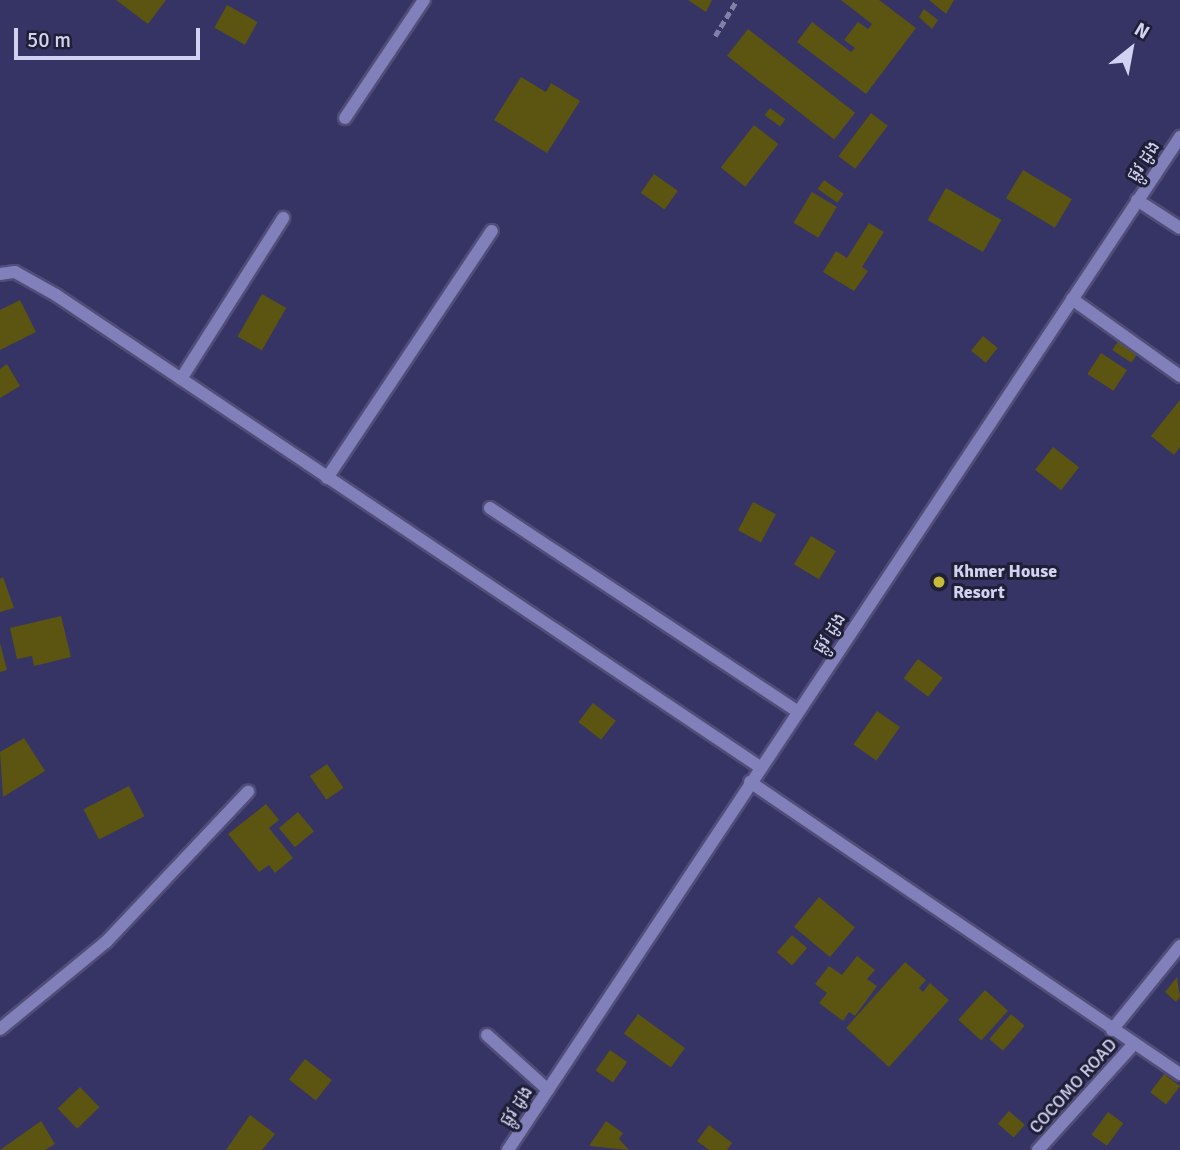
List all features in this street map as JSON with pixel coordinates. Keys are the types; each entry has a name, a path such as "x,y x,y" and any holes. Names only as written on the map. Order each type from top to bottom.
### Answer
{"street":[{"path":"345,118 424,0"},
{"name":"ផ្លូវ ដូង","path":"508,1150 1180,137"},
{"path":"1137,200 1180,228"},
{"path":"181,379 283,218"},
{"path":"327,478 492,231"},
{"path":"0,274 9,271 25,276 761,767"},
{"path":"1072,299 1180,376"},
{"path":"490,508 797,711"},
{"path":"750,782 1133,1045 1180,1074"},
{"path":"0,1030 107,942 248,792"},
{"path":"1112,1030 1180,946"},
{"path":"487,1035 548,1090"},
{"name":"COCOMO ROAD","path":"1038,1150 1133,1045"}],"path":[{"path":"715,36 737,0"}],"building":[{"path":"116,0 166,0 148,24"},
{"path":"688,0 712,0 706,12"},
{"path":"841,0 879,0 916,28 866,94 797,42 812,22 851,52 855,48 844,40 858,22 868,29 872,24"},
{"path":"929,0 954,0 946,14"},
{"path":"227,5 258,22 245,45 214,28"},
{"path":"924,9 938,20 932,29 919,17"},
{"path":"748,29 855,113 834,140 727,56"},
{"path":"521,77 546,92 551,83 580,101 547,153 494,120"},
{"path":"770,108 785,119 780,126 765,115"},
{"path":"871,113 888,126 855,169 839,156"},
{"path":"754,125 778,144 745,187 721,168"},
{"path":"1023,170 1072,199 1055,228 1006,198"},
{"path":"654,174 678,191 665,209 641,193"},
{"path":"824,180 844,194 837,203 818,189"},
{"path":"946,188 1001,220 983,252 928,220"},
{"path":"812,192 837,207 818,238 793,223"},
{"path":"869,223 884,232 862,267 868,271 854,291 823,272 836,251 847,258"},
{"path":"262,294 286,308 262,350 238,336"},
{"path":"20,300 36,332 0,350 0,310"},
{"path":"983,336 998,348 986,363 971,351"},
{"path":"1119,340 1138,353 1131,363 1112,350"},
{"path":"1101,353 1127,370 1113,391 1087,374"},
{"path":"7,364 20,386 0,398 0,369"},
{"path":"1180,400 1180,447 1174,455 1151,436"},
{"path":"1053,447 1079,467 1061,490 1035,470"},
{"path":"753,502 776,514 761,542 738,530"},
{"path":"811,536 836,551 819,579 794,564"},
{"path":"3,577 14,608 0,612 0,579"},
{"path":"61,616 71,657 34,666 32,656 17,659 10,628"},
{"path":"0,643 7,670 0,672"},
{"path":"918,659 943,678 928,697 904,678"},
{"path":"593,703 616,721 601,740 578,722"},
{"path":"877,711 900,727 876,761 853,745"},
{"path":"24,738 45,771 3,797 0,752"},
{"path":"327,764 344,788 326,800 310,776"},
{"path":"129,786 144,816 99,839 84,809"},
{"path":"266,804 279,820 269,828 293,858 275,873 269,865 259,872 228,834"},
{"path":"298,812 314,831 295,847 279,828"},
{"path":"819,897 855,927 830,957 794,927"},
{"path":"792,935 807,948 792,965 777,952"},
{"path":"857,956 875,970 867,979 877,986 855,1016 849,1012 843,1021 819,1003 827,993 815,984 829,966 842,975"},
{"path":"905,962 926,980 919,988 923,992 930,983 949,1000 889,1067 846,1028"},
{"path":"1177,977 1180,997 1176,1002 1165,992"},
{"path":"985,990 1008,1011 981,1040 958,1020"},
{"path":"638,1014 685,1048 671,1068 624,1033"},
{"path":"1011,1014 1025,1026 1003,1051 989,1039"},
{"path":"610,1050 627,1062 613,1083 596,1070"},
{"path":"305,1059 332,1080 316,1100 289,1079"},
{"path":"1164,1074 1180,1086 1166,1104 1150,1092"},
{"path":"80,1087 99,1107 77,1129 58,1109"},
{"path":"1009,1111 1025,1125 1014,1138 998,1124"},
{"path":"1108,1112 1123,1123 1107,1146 1092,1135"},
{"path":"250,1115 275,1134 262,1150 226,1150"},
{"path":"41,1121 55,1144 45,1150 0,1150"},
{"path":"606,1121 623,1133 619,1139 629,1150 589,1146"},
{"path":"709,1125 732,1143 727,1150 709,1150 697,1141"}],"place":[{"name":"Khmer House Resort","path":"939,582"}]}
